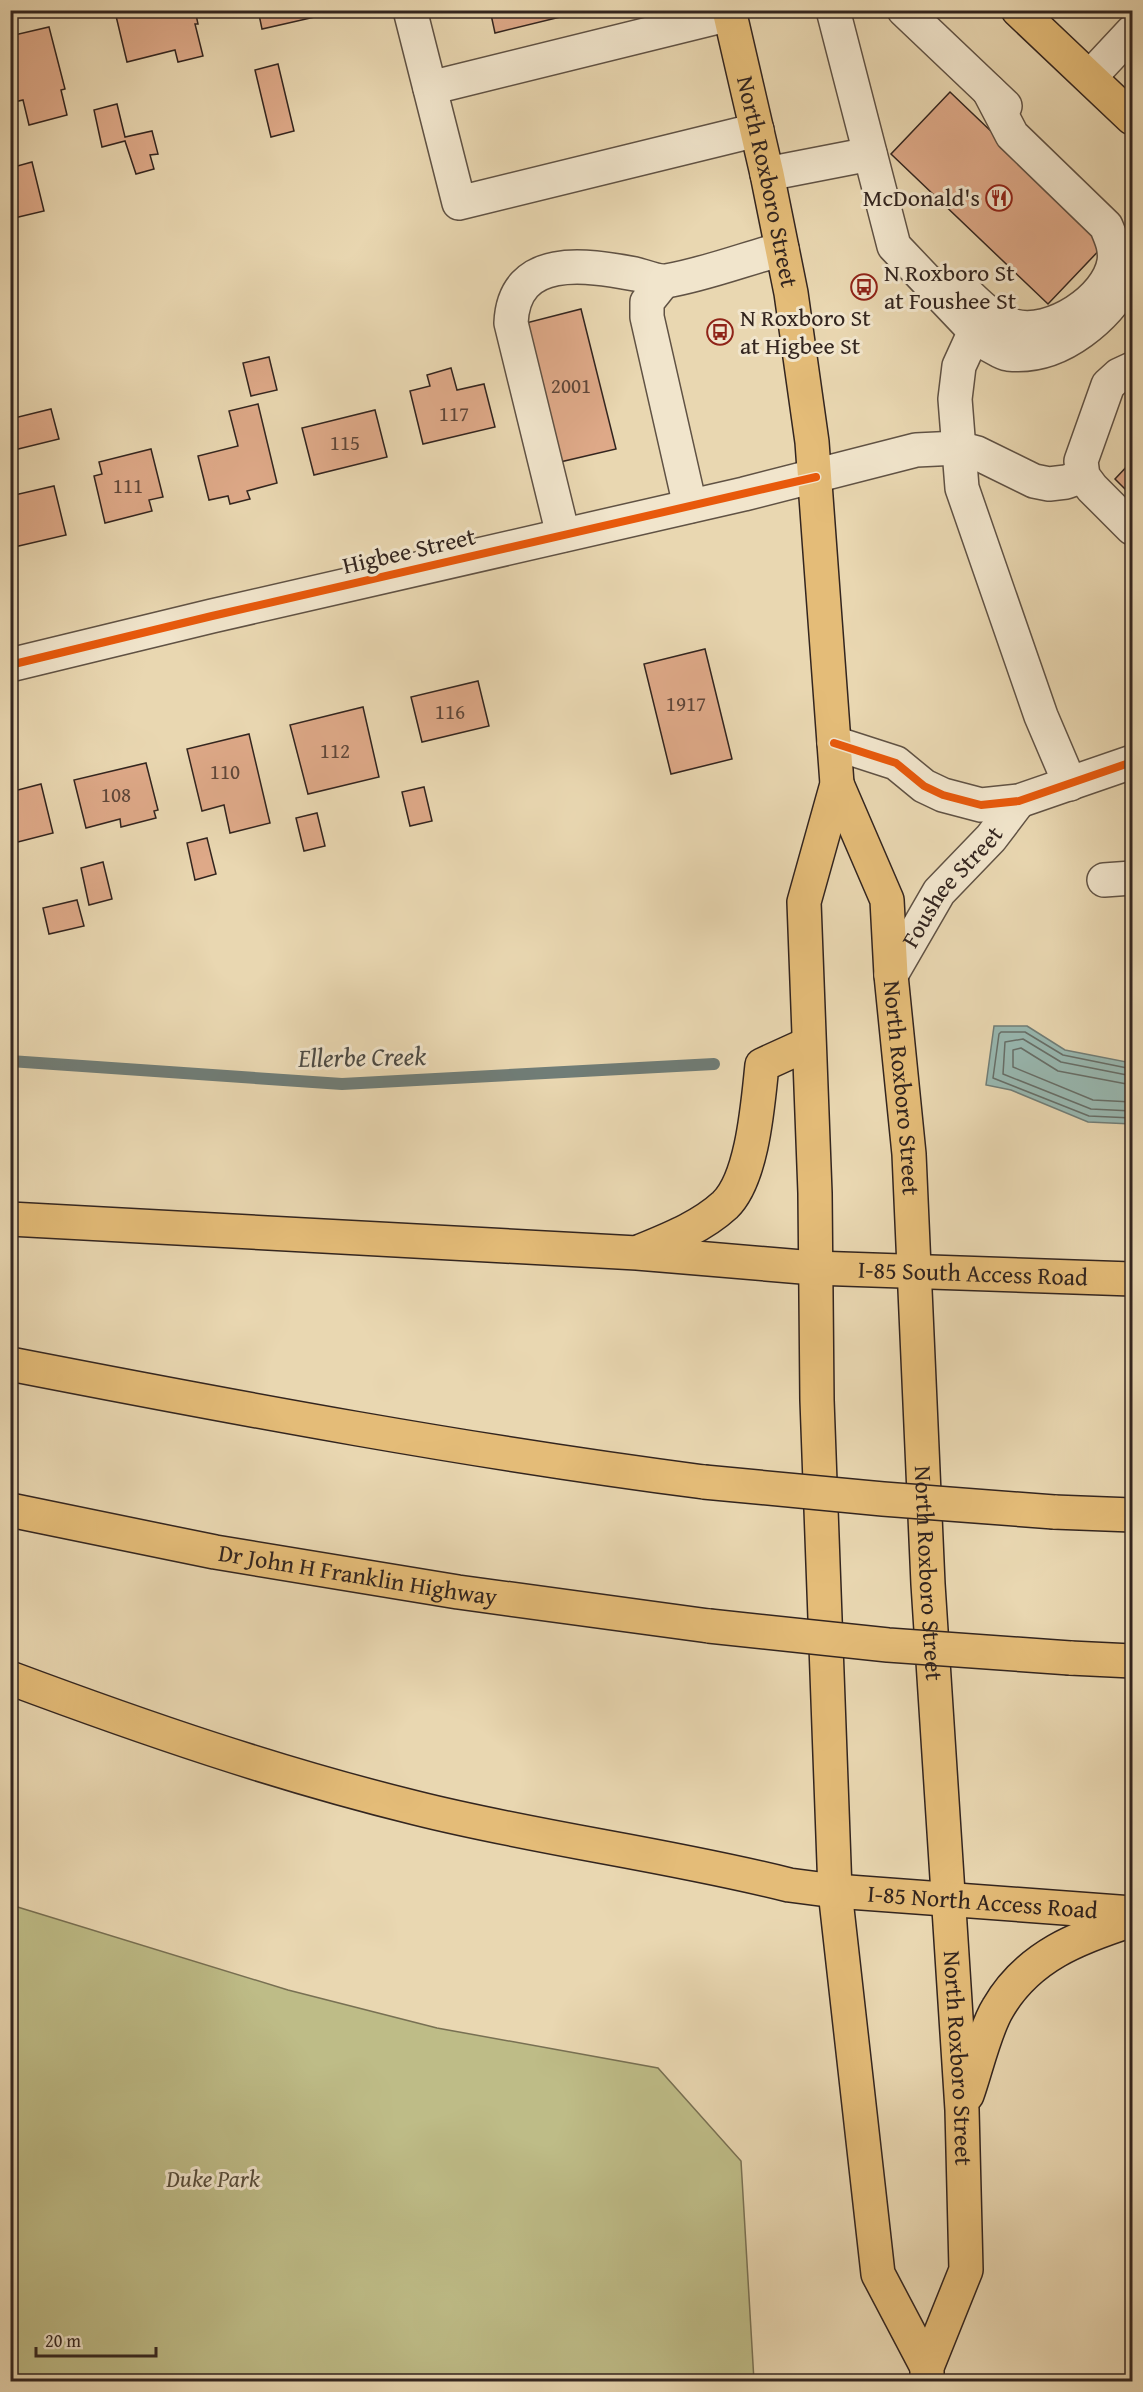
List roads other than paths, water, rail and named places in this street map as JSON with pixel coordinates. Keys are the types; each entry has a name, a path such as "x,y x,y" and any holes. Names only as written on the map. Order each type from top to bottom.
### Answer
{"main road":[{"path":"1018,10 1132,118"},
{"name":"North Roxboro Street","path":"730,12 782,249 816,477 837,784 887,900 891,975 909,1154 928,1584 951,1900 962,2110 966,2270 927,2374"},
{"name":"North Roxboro Street","path":"837,784 804,902 815,1193 814,1268 835,1891 878,2274 927,2374"},
{"path":"637,1253 680,1235 726,1204 737,1190 756,1128 762,1065 808,1044"},
{"name":"I-85 South Access Road","path":"10,1219 637,1253 814,1268 1132,1280"},
{"path":"10,1364 226,1406 562,1464 704,1482 883,1499 1054,1512 1132,1515"},
{"name":"Dr John H Franklin Highway","path":"10,1510 226,1554 458,1592 709,1626 888,1645 1132,1661"},
{"name":"I-85 North Access Road","path":"10,1678 147,1729 308,1779 417,1809 789,1885 835,1891 1132,1913"},
{"path":"962,2110 997,2008 1019,1981 1046,1955 1080,1937 1132,1920"}],"street":[{"path":"410,10 459,203 757,130"},
{"path":"833,10 894,246 987,344 1007,354 1037,352 1067,342 1091,324 1125,287 1132,272"},
{"path":"904,10 1106,201 1126,224 1132,241"},
{"path":"430,88 730,12"},
{"path":"1090,77 1132,32"},
{"path":"923,276 959,287 993,318 1016,327 1038,327 1063,321 1083,307 1107,280 1114,263 1114,245 1106,226 1012,135 989,91"},
{"path":"767,174 870,154"},
{"path":"564,535 511,323 517,291 525,283 543,273 566,267 612,270 663,282 782,249"},
{"path":"663,282 647,302 647,317 690,506"},
{"path":"975,331 959,366 955,399 962,488 1041,716 1070,784"},
{"path":"1132,369 1119,375 1108,385 1081,461 1083,476 1132,528"},
{"path":"958,448 977,453 1034,481 1049,484 1066,482 1083,476"},
{"name":"Higbee Street","path":"10,665 816,477 916,450 958,448"},
{"name":"Foushee Street","path":"834,743 896,763 924,786 960,801 981,805 1019,801 1132,762"},
{"name":"Foushee Street","path":"891,975 939,892 990,838 1019,801"}],"water":[{"path":"994,1026 1027,1026 1065,1050 1132,1063 1132,1124 1088,1122 1011,1090 986,1085"}],"waterway":[{"name":"Ellerbe Creek","path":"10,1061 342,1084 714,1064"}],"place":[{"name":"McDonald's","path":"999,198"},
{"name":"N Roxboro St at Foushee St","path":"864,287"},
{"name":"N Roxboro St at Higbee St","path":"720,332"}],"park label":[{"name":"Duke Park","path":"213,2179"}]}
